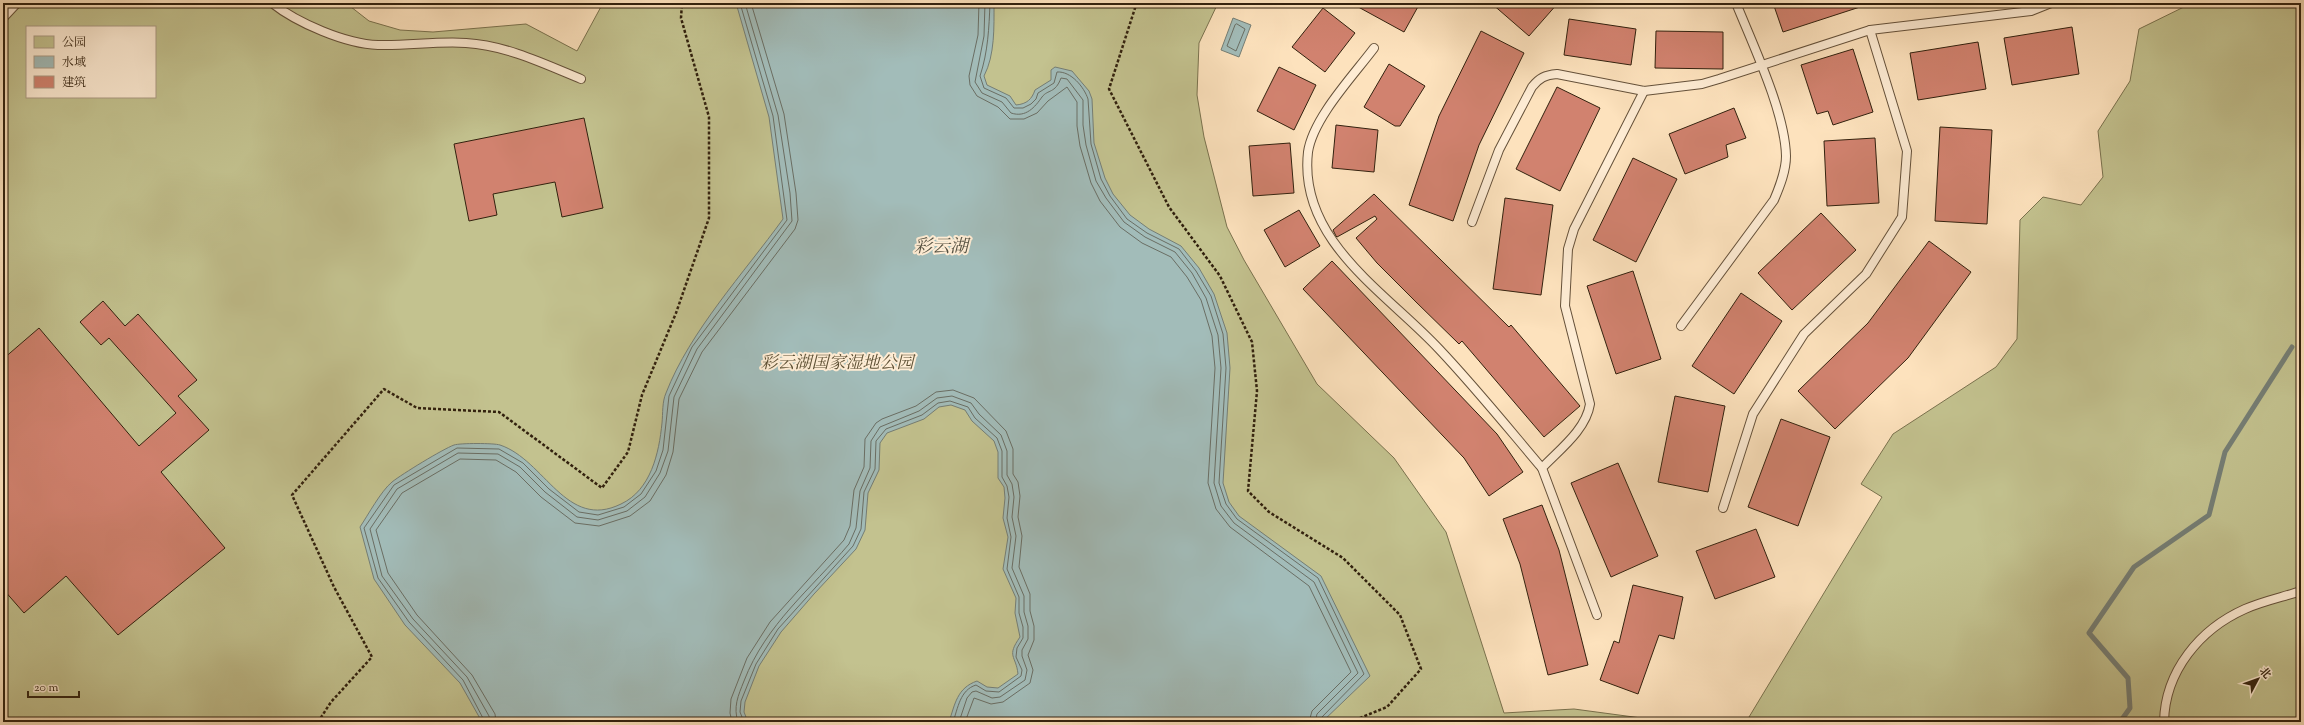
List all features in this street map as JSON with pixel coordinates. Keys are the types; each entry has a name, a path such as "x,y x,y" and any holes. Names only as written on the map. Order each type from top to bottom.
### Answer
{"lane":[{"path":"3,18 17,3"},
{"path":"272,3 286,14 342,38 376,45 467,43 521,54 582,79"},
{"path":"1681,326 1774,200 1783,179 1786,157 1783,130 1761,64 1736,3"},
{"path":"1472,222 1499,150 1538,80 1547,75 1557,74 1644,91 1702,84 1870,30 2031,11 2051,3"},
{"path":"1723,508 1753,414 1804,334 1866,274 1902,216 1907,151 1870,30"},
{"path":"1374,48 1319,121 1312,136 1308,153 1308,171 1314,205 1332,239 1348,261 1437,347 1542,468 1597,615"},
{"path":"1542,468 1582,426 1588,414 1590,404 1564,306 1568,249 1574,229 1644,91"},
{"path":"2164,722 2167,694 2178,668 2186,656 2206,634 2231,616 2246,608 2301,591"}],"path":[{"path":"318,722 331,702 372,657 334,586 292,495 384,389 417,408 499,412 602,488 628,452 642,395 676,313 709,218 708,118 681,18 682,3"},
{"path":"1134,3 1136,5 1109,89 1169,207 1220,276 1252,342 1257,391 1248,491 1269,512 1343,558 1400,615 1421,669 1387,707 1350,722"}],"green space":[{"name":"彩云湖国家湿地公园","path":"3,3 346,3 369,21 400,30 433,32 526,24 577,51 603,3 1218,3 1199,43 1197,95 1204,137 1227,227 1244,260 1317,384 1394,458 1446,532 1504,713 1574,709 1671,722 3,722"},
{"path":"2192,3 2301,3 2301,722 1746,722 1882,497 1861,484 1893,434 1996,367 2017,339 2020,220 2043,197 2081,205 2103,177 2098,131 2130,81 2139,29"}],"water":[{"name":"彩云湖","path":"736,3 994,3 992,50 988,68 984,76 987,85 1010,96 1016,105 1023,104 1032,96 1035,90 1051,80 1051,70 1055,67 1072,71 1089,91 1092,99 1094,143 1105,178 1113,194 1130,215 1149,229 1181,246 1199,268 1214,294 1227,333 1230,368 1223,483 1229,502 1239,516 1321,576 1370,676 1322,722 949,722 958,697 970,684 977,681 987,687 998,688 1018,674 1013,652 1020,637 1015,613 1016,598 1003,569 1008,537 1003,518 1005,498 1004,487 998,478 998,452 994,441 972,421 965,410 951,405 939,407 924,419 887,433 880,443 879,470 868,493 865,530 856,549 781,632 759,666 745,702 744,712 748,722 482,722 460,683 405,625 374,579 360,527 379,497 392,482 432,456 457,444 497,444 516,453 570,501 585,508 602,510 621,504 640,490 652,470 656,458 661,435 664,400 676,370 703,325 783,219 769,117"},
{"path":"1233,18 1251,25 1239,57 1221,50"}],"building":[{"path":"1351,3 1420,3 1404,32"},
{"path":"1491,3 1558,3 1529,36"},
{"path":"1773,3 1863,3 1863,6 1783,32"},
{"path":"1323,8 1355,33 1325,72 1292,47"},
{"path":"1569,19 1636,29 1631,65 1564,55"},
{"path":"2072,27 2079,74 2012,85 2004,38"},
{"path":"1481,31 1524,53 1479,145 1453,221 1409,205 1439,116"},
{"path":"1656,31 1723,32 1723,69 1655,68"},
{"path":"1978,42 1986,89 1918,100 1910,53"},
{"path":"1853,49 1873,112 1833,125 1828,111 1817,114 1801,65"},
{"path":"1389,64 1425,86 1400,126 1395,126 1364,107"},
{"path":"1279,67 1316,85 1294,130 1257,111"},
{"path":"1557,87 1600,108 1560,191 1516,169"},
{"path":"1734,108 1746,138 1726,145 1728,157 1685,174 1669,134"},
{"path":"584,118 603,208 562,217 555,182 493,194 497,215 469,221 454,144"},
{"path":"1336,125 1378,130 1374,172 1332,168"},
{"path":"1940,127 1992,130 1987,224 1935,221"},
{"path":"1875,138 1879,203 1827,206 1824,141"},
{"path":"1290,143 1294,193 1253,196 1249,146"},
{"path":"1633,158 1677,179 1636,262 1593,240"},
{"path":"1374,194 1509,327 1511,325 1580,406 1544,437 1462,341 1459,344 1377,263 1356,238 1377,219 1375,216 1337,237 1336,236 1333,230"},
{"path":"1505,198 1553,205 1541,295 1493,289"},
{"path":"1299,210 1320,246 1285,267 1264,230"},
{"path":"1821,213 1856,250 1792,310 1758,273"},
{"path":"1929,241 1971,272 1908,358 1835,429 1798,391 1868,323"},
{"path":"1332,261 1497,434 1523,472 1489,496 1464,458 1303,289"},
{"path":"1633,271 1661,359 1616,374 1587,286"},
{"path":"1741,293 1782,321 1734,394 1692,366"},
{"path":"103,301 125,326 138,314 197,380 178,396 209,430 161,472 225,548 118,635 66,576 24,613 3,589 3,359 39,328 139,446 176,413 109,338 101,345 80,322"},
{"path":"1675,396 1725,406 1708,492 1658,482"},
{"path":"1781,419 1830,437 1798,526 1748,507"},
{"path":"1618,463 1658,556 1611,577 1571,483"},
{"path":"1542,505 1559,550 1588,665 1548,675 1520,564 1503,519"},
{"path":"1756,529 1775,577 1715,599 1696,551"},
{"path":"1633,585 1683,597 1674,639 1659,635 1638,694 1600,680 1614,641 1619,643"}],"waterway":[{"path":"2120,722 2130,708 2128,678 2089,633 2134,567 2209,515 2225,452 2292,347"}]}
